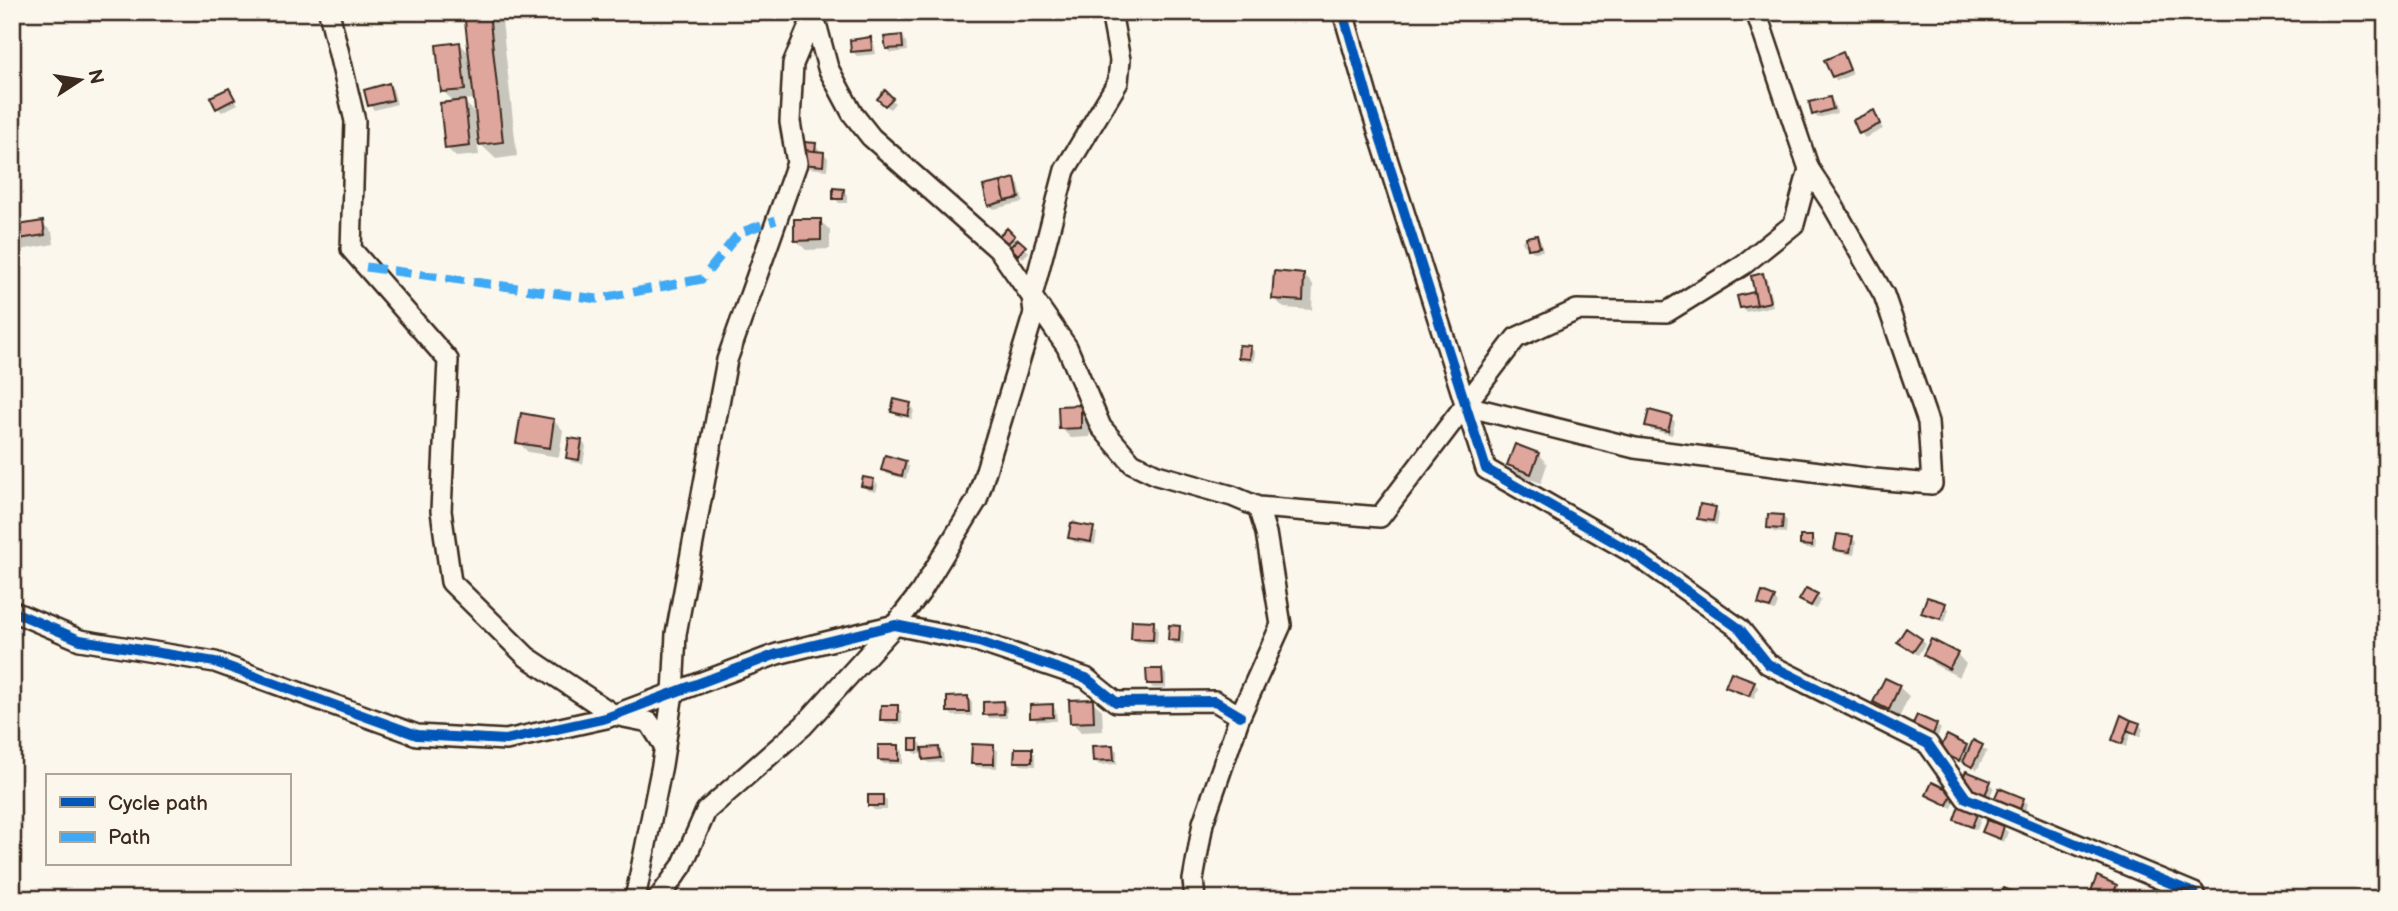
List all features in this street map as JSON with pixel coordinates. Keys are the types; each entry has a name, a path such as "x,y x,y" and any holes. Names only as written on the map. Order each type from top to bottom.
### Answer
{"street":[{"path":"329,12 355,121 351,249 448,359 441,511 451,582 527,657 614,715 649,722 665,747"},
{"path":"658,899 682,866 706,811 803,726 895,625 920,593 977,500 1034,313 1032,296 1065,170 1118,82 1120,60 1111,12"},
{"path":"1343,12 1368,99 1486,469 1635,554 1740,629 1768,664 1928,744 1966,798 2194,893"},
{"path":"1466,406 1636,448 1932,484 1928,422 1884,295 1810,169 1756,12"},
{"path":"813,13 828,68 852,113 871,137 1000,251 1067,347 1101,427 1132,463 1157,475 1232,496 1258,507 1380,517 1516,338 1577,310 1667,312 1743,265 1794,224 1810,169"},
{"path":"635,899 665,747 673,693 676,634 727,360 797,163 790,122 793,64 813,13"},
{"path":"1195,899 1193,880 1203,823 1240,716 1282,625 1266,533 1258,507"},
{"path":"12,611 80,640 215,662 417,735 506,740 614,715 777,654 895,625 979,642 1086,678 1116,702 1215,701 1240,716"}],"building":[{"path":"464,12 489,12 503,142 479,145"},
{"path":"902,35 903,48 886,49 884,37"},
{"path":"871,37 872,50 851,52 850,40"},
{"path":"460,42 465,90 441,92 436,45"},
{"path":"1843,52 1850,70 1832,77 1824,60"},
{"path":"389,83 393,100 368,106 364,90"},
{"path":"229,88 235,99 216,109 210,97"},
{"path":"885,90 893,98 885,106 877,99"},
{"path":"1830,97 1833,109 1812,115 1809,102"},
{"path":"465,100 470,146 445,149 440,103"},
{"path":"1874,110 1880,124 1859,134 1853,120"},
{"path":"804,142 816,143 815,151 804,150"},
{"path":"804,150 824,152 823,166 802,164"},
{"path":"1015,178 1019,198 1005,201 1001,182"},
{"path":"1001,182 1005,201 988,206 983,186"},
{"path":"833,188 844,189 843,199 833,199"},
{"path":"794,219 821,219 821,240 794,241"},
{"path":"43,221 45,235 12,240 12,226"},
{"path":"1007,228 1015,236 1007,244 999,236"},
{"path":"1537,235 1540,247 1528,249 1526,237"},
{"path":"1018,239 1026,246 1018,255 1010,247"},
{"path":"1274,271 1304,274 1303,301 1272,299"},
{"path":"1763,273 1770,302 1757,305 1751,276"},
{"path":"1754,292 1757,305 1740,308 1737,296"},
{"path":"1239,345 1251,346 1250,359 1238,358"},
{"path":"894,399 911,403 908,416 891,412"},
{"path":"1081,405 1081,428 1059,429 1058,406"},
{"path":"1649,410 1672,416 1668,431 1645,426"},
{"path":"521,413 554,419 550,448 516,443"},
{"path":"569,438 582,440 579,460 566,458"},
{"path":"1515,444 1539,453 1531,474 1507,465"},
{"path":"885,455 906,461 902,476 881,470"},
{"path":"863,477 874,479 872,488 861,486"},
{"path":"1700,504 1716,507 1713,521 1697,519"},
{"path":"1768,514 1783,515 1782,529 1767,528"},
{"path":"1071,523 1094,527 1091,542 1068,538"},
{"path":"1837,534 1853,536 1850,552 1834,550"},
{"path":"1800,536 1812,536 1812,546 1800,545"},
{"path":"1806,588 1818,594 1811,606 1799,600"},
{"path":"1762,592 1775,597 1770,608 1758,604"},
{"path":"1927,597 1946,603 1941,619 1921,613"},
{"path":"1132,620 1154,621 1153,640 1131,639"},
{"path":"1169,625 1180,626 1179,641 1168,640"},
{"path":"1906,628 1922,639 1913,652 1897,642"},
{"path":"1931,639 1958,653 1949,669 1923,655"},
{"path":"1146,669 1162,669 1163,684 1147,684"},
{"path":"1731,672 1755,681 1749,696 1725,687"},
{"path":"1885,678 1900,685 1889,710 1873,702"},
{"path":"968,696 969,712 947,712 947,697"},
{"path":"1093,699 1094,722 1070,723 1069,700"},
{"path":"1003,701 1004,714 983,715 983,702"},
{"path":"1053,704 1053,717 1030,718 1030,705"},
{"path":"881,705 898,705 898,720 880,720"},
{"path":"1917,715 1937,724 1931,739 1910,730"},
{"path":"2121,715 2131,720 2122,744 2112,740"},
{"path":"2131,720 2140,723 2136,734 2127,730"},
{"path":"1947,735 1967,745 1959,761 1939,751"},
{"path":"910,739 918,739 918,750 910,750"},
{"path":"1973,740 1983,745 1972,767 1963,762"},
{"path":"972,744 994,745 994,764 971,764"},
{"path":"878,745 899,745 899,761 878,760"},
{"path":"1113,745 1114,760 1093,761 1092,746"},
{"path":"939,747 940,758 923,760 922,748"},
{"path":"1015,748 1032,748 1032,762 1014,762"},
{"path":"1966,771 1991,781 1985,795 1960,784"},
{"path":"1932,782 1953,792 1947,805 1926,795"},
{"path":"1999,788 2024,798 2019,812 1993,802"},
{"path":"868,795 883,795 883,806 868,806"},
{"path":"1959,806 1977,814 1972,827 1954,820"},
{"path":"1987,820 2004,826 2000,839 1982,832"},
{"path":"2097,876 2117,885 2111,899 2091,891"},
{"path":"2156,880 2167,884 2162,898 2151,894"},
{"path":"2004,888 2017,894 2015,899 1999,899"}],"marked path":[{"path":"366,267 597,299 702,279 739,233 776,220"}],"cycle path":[{"path":"1343,12 1368,99 1486,469 1635,554 1740,629 1768,664 1928,744 1966,798 2194,893"},
{"path":"12,611 80,640 215,662 417,735 506,740 606,718 777,654 895,625 979,642 1086,678 1116,702 1215,701 1240,716"}]}
